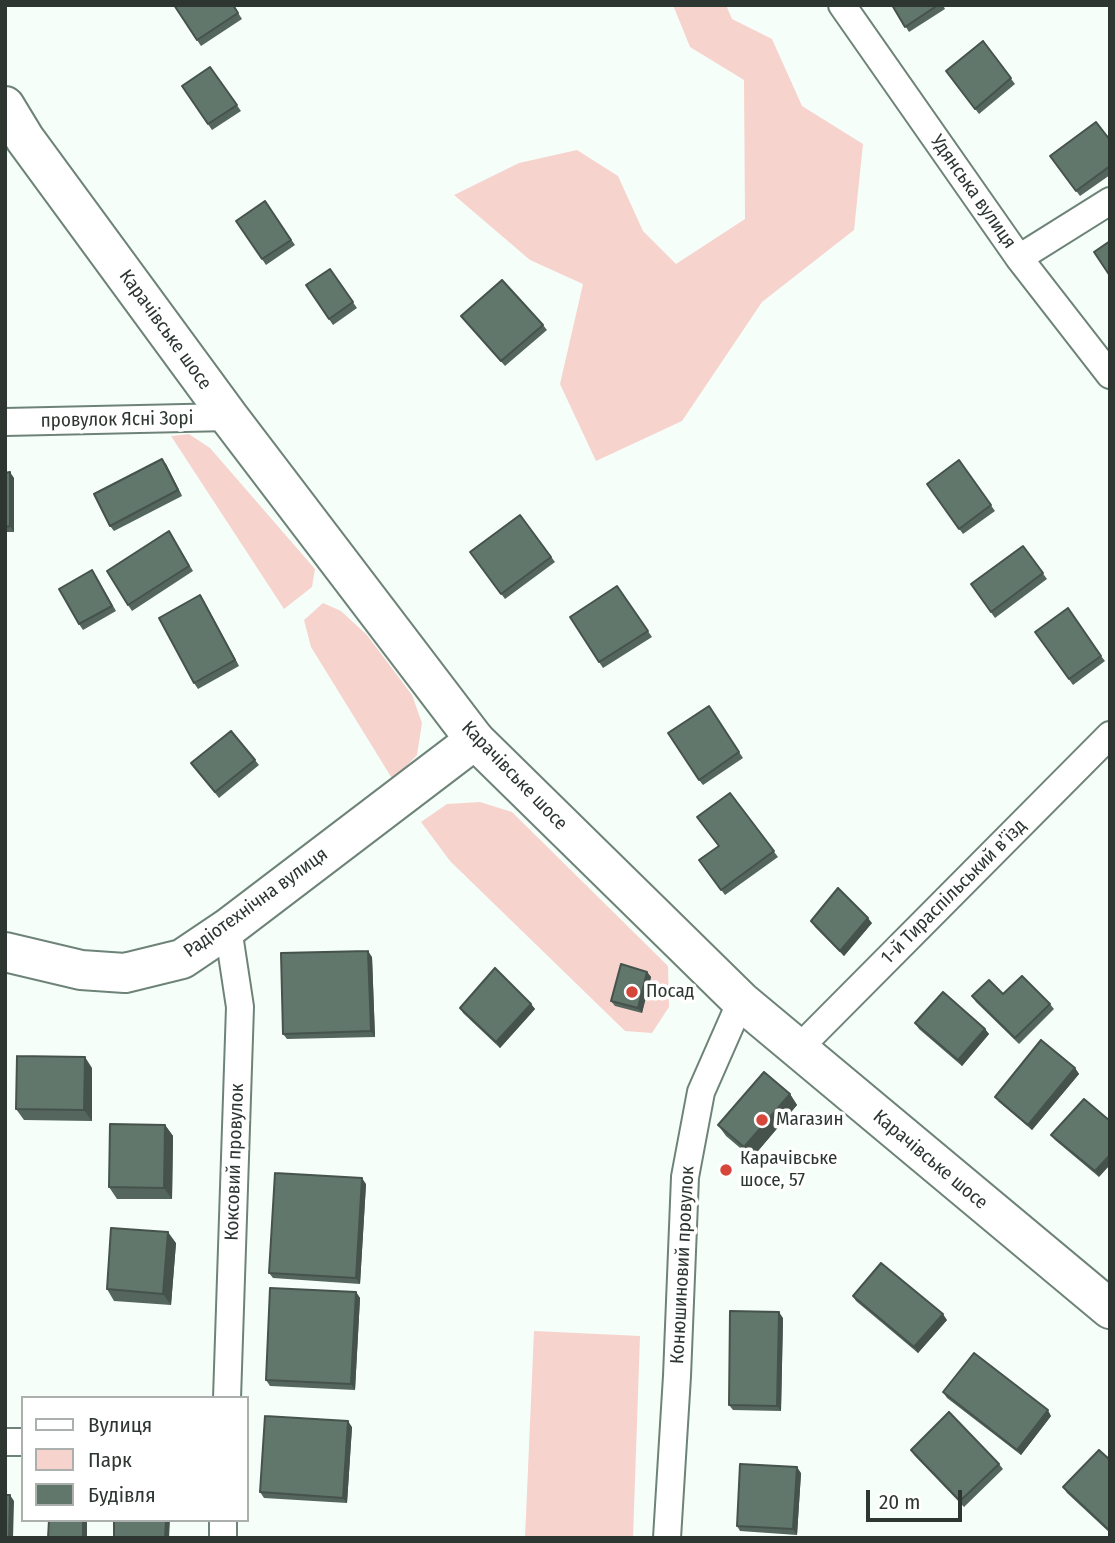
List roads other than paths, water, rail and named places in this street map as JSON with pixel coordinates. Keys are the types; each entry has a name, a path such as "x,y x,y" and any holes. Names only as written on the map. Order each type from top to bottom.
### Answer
{"main road":[{"name":"Карачівське шосе","path":"5,106 25,139 229,417 475,740 741,1001 1110,1309"},
{"name":"Радіотехнічна вулиця","path":"5,952 81,970 125,973 182,958 228,928 475,740"}],"street":[{"name":"Удянська вулиця","path":"842,5 1019,258 1110,375"},
{"path":"1019,258 1110,201"},
{"name":"провулок Ясні Зорі","path":"5,422 229,417"},
{"name":"1-й Тираспільський в’їзд","path":"797,1050 1110,735"},
{"name":"Коксовий провулок","path":"227,1396 240,1007 228,928"},
{"name":"Конюшиновий провулок","path":"667,1538 685,1177 701,1091 741,1001"}],"place":[{"name":"Посад","path":"632,992"},
{"name":"Магазин","path":"762,1120"},
{"name":"Карачівське шосе, 57","path":"726,1170"}]}
